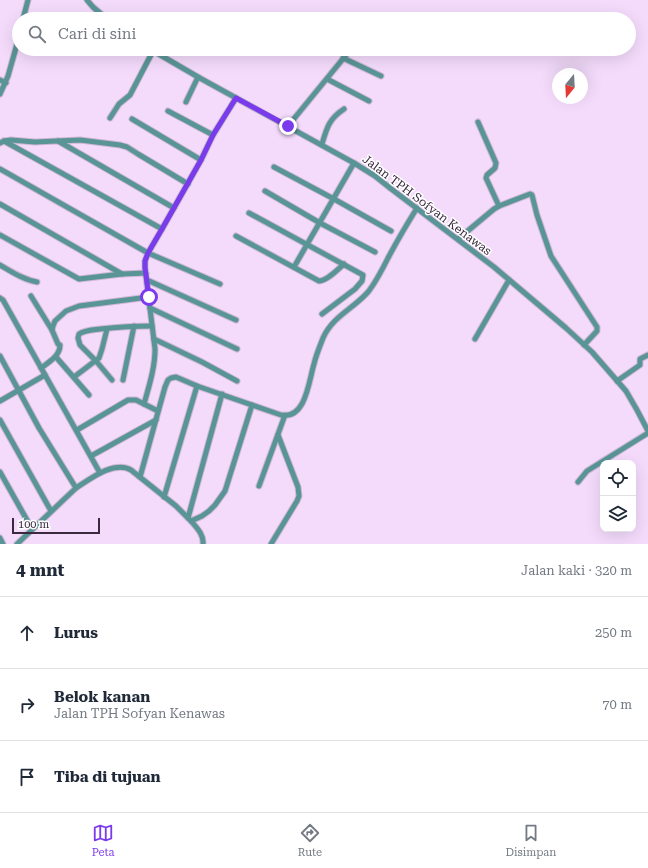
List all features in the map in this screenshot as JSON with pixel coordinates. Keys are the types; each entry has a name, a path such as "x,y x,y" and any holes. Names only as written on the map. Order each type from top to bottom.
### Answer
{"street":[{"path":"25,12 28,0"},
{"path":"87,0 99,12"},
{"path":"0,94 6,83 14,56"},
{"path":"110,118 119,104 130,95 149,56"},
{"name":"Jalan TPH Sofyan Kenawas","path":"162,56 354,163 375,176 458,239 509,280 584,345 626,391 648,432"},
{"path":"288,126 343,58 381,76"},
{"path":"186,102 198,77"},
{"path":"327,79 369,101"},
{"path":"0,80 6,83"},
{"path":"144,404 153,372 155,358 145,261 148,253 201,160 213,135 236,98"},
{"path":"322,144 331,121 344,109"},
{"path":"168,111 213,135"},
{"path":"132,119 201,160"},
{"path":"478,122 496,164 496,168 487,175 486,178 499,206"},
{"path":"2,142 11,140 35,142 80,140 120,145 127,147 188,184"},
{"path":"58,141 174,208"},
{"path":"2,142 162,229"},
{"path":"294,267 354,163"},
{"path":"274,167 391,231"},
{"path":"0,169 148,253 220,284"},
{"path":"265,191 320,223 375,252"},
{"path":"458,239 499,206 530,194 532,195 551,256 597,327 597,331 584,345"},
{"path":"0,204 122,274"},
{"path":"140,478 165,387 168,380 171,378 176,377 197,386 285,416 296,411 303,402 306,394 316,356 326,331 338,317 360,300 372,287 417,208"},
{"path":"249,213 363,275 363,278 355,289 322,314"},
{"path":"0,235 79,279 146,273"},
{"path":"236,236 322,281 344,264"},
{"path":"0,265 24,279 38,282"},
{"path":"147,280 236,320"},
{"path":"475,339 509,280"},
{"path":"31,296 52,330 60,348 56,357 41,368"},
{"path":"52,330 55,321 66,311 72,308 149,297"},
{"path":"0,298 100,473"},
{"path":"150,308 237,349"},
{"path":"112,380 80,345 78,338 79,334 81,332 88,331 134,326 152,326"},
{"path":"123,380 134,326"},
{"path":"74,377 99,358 107,329"},
{"path":"154,339 237,381"},
{"path":"617,380 640,365 640,359 648,355"},
{"path":"0,356 44,436 76,488"},
{"path":"56,357 89,395"},
{"path":"0,401 45,375"},
{"path":"164,497 197,386"},
{"path":"189,520 222,394"},
{"path":"76,430 128,400 136,400 158,411"},
{"path":"189,520 202,516 209,511 225,491 252,405"},
{"path":"259,486 285,416"},
{"path":"0,420 51,511"},
{"path":"91,456 156,420"},
{"path":"578,482 587,471 648,432"},
{"path":"271,544 299,496 298,488 278,435"},
{"path":"17,544 76,488 100,473 117,467 122,467 131,470 189,520 200,531 204,539 203,544"},
{"path":"0,472 32,529"},
{"path":"0,538 3,544"}],"route":[{"path":"149,297 145,268 145,261 148,253 201,160 213,135 236,98 288,126"}]}
